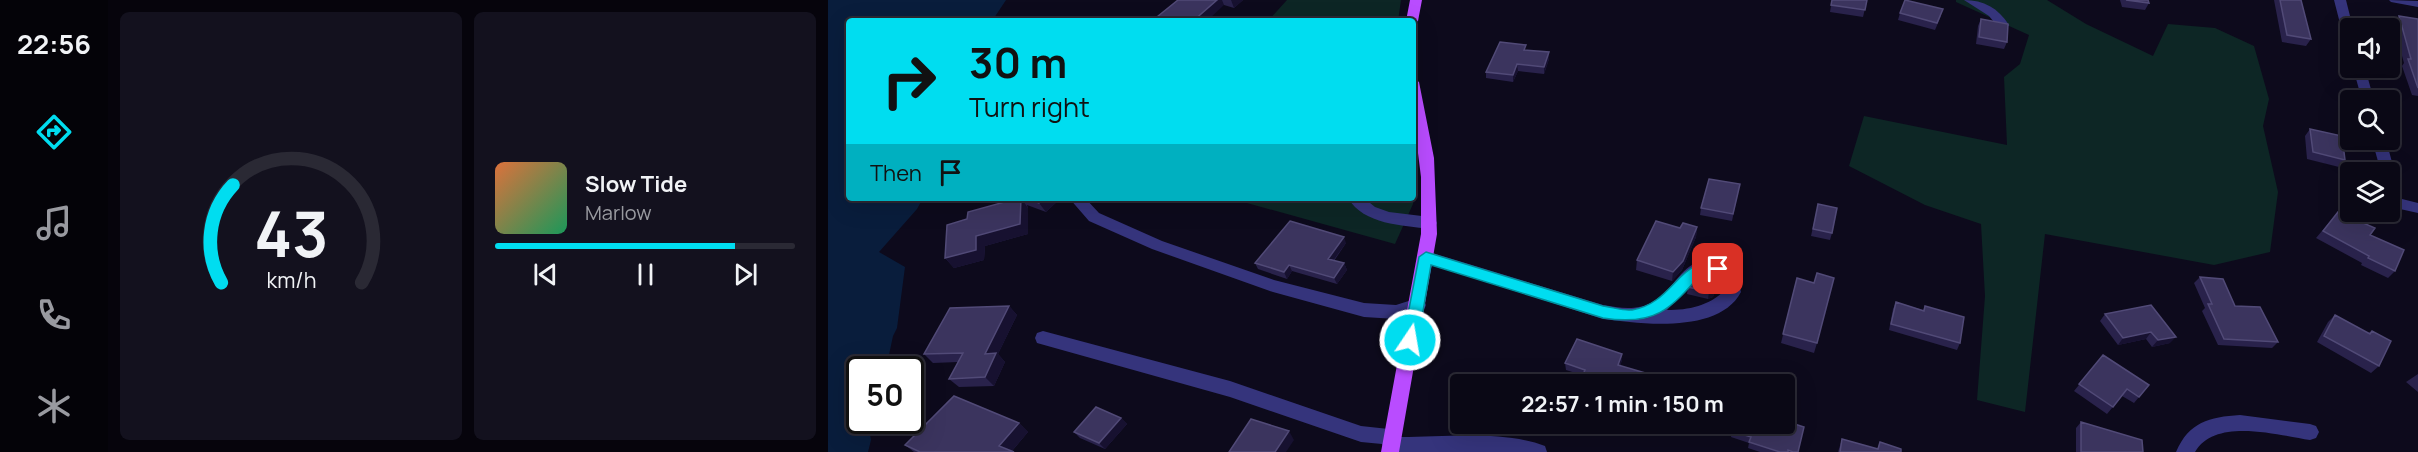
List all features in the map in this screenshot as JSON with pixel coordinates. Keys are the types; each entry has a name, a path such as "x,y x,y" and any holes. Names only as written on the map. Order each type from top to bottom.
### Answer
{"main road":[{"path":"1413,18 1416,0"},
{"path":"1391,444 1401,379 1418,305 1430,223 1428,184 1417,121"}],"street":[{"path":"1970,0 1988,10 2001,20 2003,25"},
{"path":"2340,0 2345,18"},
{"path":"2395,0 2418,4"},
{"path":"1079,201 1094,217 1157,245 1273,286 1364,310 1396,312 1418,305"},
{"path":"1358,201 1370,211 1388,217 1430,223"},
{"path":"2400,204 2418,208"},
{"path":"1426,257 1603,312 1630,316 1676,316 1710,310 1729,299 1733,292 1732,283 1725,273 1718,269 1703,267 1688,277 1675,294 1659,307 1630,316"},
{"path":"1043,338 1230,389 1391,444 1500,446 1538,452"},
{"path":"2185,452 2193,436 2214,424 2251,423 2310,432"}],"green space":[{"path":"1287,0 1401,0 1398,18 1271,18"},
{"path":"1956,0 2047,0 2086,24 2153,56 2168,24 2215,28 2254,46 2269,99 2263,126 2278,192 2270,252 2214,265 2045,234 2025,412 1977,400 1985,296 1981,224 1925,205 1849,166 1864,116 2007,145 2004,77 2020,64 2029,35 1956,2"},
{"path":"1240,201 1413,201 1395,244"}],"water":[{"path":"828,0 1006,0 994,18 846,18 846,201 921,201 879,252 905,267 897,328 889,356 846,356 846,434 870,434 868,452 828,452"}],"building":[{"path":"1178,0 1217,0 1196,18 1156,18"},
{"path":"1832,0 1867,0 1865,10 1831,5"},
{"path":"1905,0 1943,9 1937,23 1900,13"},
{"path":"2126,0 2148,0 2149,3"},
{"path":"2280,0 2301,0 2311,39 2287,35"},
{"path":"2399,16 2418,19 2418,88 2408,59 2411,59"},
{"path":"1981,19 2008,24 2007,42 1979,37"},
{"path":"1500,42 1526,45 1524,50 1549,52 1544,67 1517,64 1513,75 1486,72"},
{"path":"2310,129 2340,136 2340,150 2344,150 2345,160 2313,152"},
{"path":"1709,179 1740,184 1733,214 1701,208"},
{"path":"1008,201 1021,201 1020,224 976,236 976,250 945,258 947,225 967,219 968,212"},
{"path":"1818,204 1837,208 1832,233 1813,229"},
{"path":"2338,212 2340,222 2361,222 2375,228 2370,235 2404,250 2395,271 2323,231"},
{"path":"1290,221 1344,237 1328,259 1344,263 1334,278 1289,265 1284,272 1255,263"},
{"path":"1656,221 1680,228 1683,223 1697,227 1683,261 1673,272 1637,260"},
{"path":"1704,269 1719,275 1714,290 1709,292 1688,287"},
{"path":"1817,273 1834,278 1817,343 1783,334 1797,278 1814,283"},
{"path":"2200,277 2223,279 2235,306 2260,307 2278,342 2224,339 2208,304 2212,304"},
{"path":"1896,302 1924,311 1925,306 1964,317 1960,343 1891,324"},
{"path":"2151,305 2176,337 2158,340 2151,332 2123,338 2105,314"},
{"path":"1009,306 985,354 996,353 985,377 949,379 963,353 924,354 950,308"},
{"path":"2335,315 2370,334 2372,331 2391,341 2379,366 2324,336"},
{"path":"1577,339 1622,354 1618,365 1649,374 1583,374 1585,370 1565,363"},
{"path":"2103,355 2149,385 2139,397 2127,389 2113,407 2079,384"},
{"path":"954,396 1019,423 999,446 1014,452 920,452 905,445 916,434 924,434 924,426"},
{"path":"1096,407 1121,418 1099,443 1074,432"},
{"path":"1251,419 1289,431 1275,452 1229,452"},
{"path":"2081,422 2142,440 2143,452 2081,452"},
{"path":"1795,424 1804,427 1798,452 1788,450 1788,452 1780,452 1749,442 1751,437 1742,434 1795,434"},
{"path":"1842,439 1878,449 1880,442 1901,449 1901,452 1840,452"}],"route":[{"path":"1410,340 1426,257 1603,312 1630,316 1659,307 1675,294 1688,277 1698,269 1703,267 1718,269"}]}
